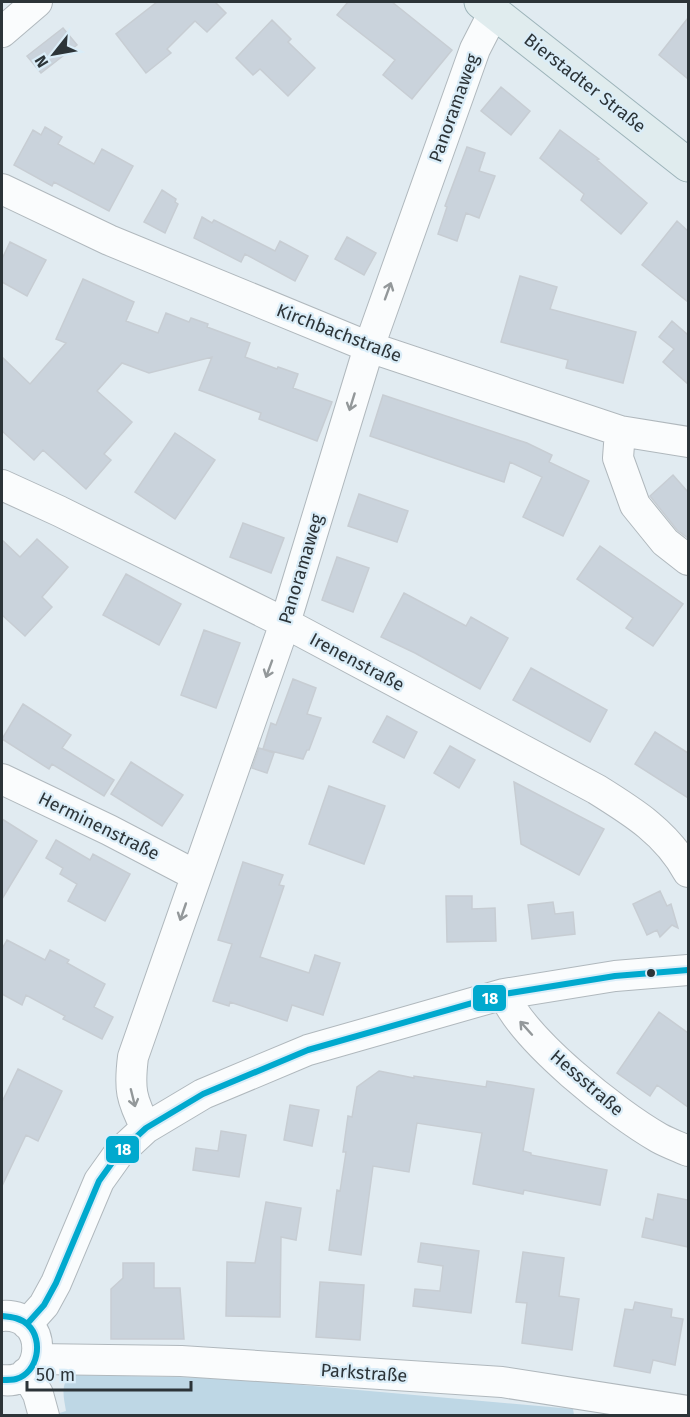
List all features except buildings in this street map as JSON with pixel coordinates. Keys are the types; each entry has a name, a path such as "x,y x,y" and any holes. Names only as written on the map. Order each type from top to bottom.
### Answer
{"main road":[{"name":"Bierstadter Straße","path":"488,7 688,165"}],"street":[{"path":"2,32 37,2"},
{"name":"Panoramaweg","path":"146,1128 135,1108 131,1094 133,1057 285,623 369,346 475,50 488,7"},
{"name":"Kirchbachstraße","path":"2,189 110,240 369,346 620,431 688,442"},
{"path":"620,431 618,458 635,505 665,542 688,560"},
{"name":"Irenenstraße","path":"2,485 285,623 596,789 636,814 671,845 688,872"},
{"name":"Herminenstraße","path":"2,779 109,830 195,875"},
{"path":"44,1416 38,1394 21,1371 37,1340 14,1320 44,1305 56,1283 99,1181 118,1153 146,1128 203,1094 308,1050 504,994 615,976 688,970"},
{"name":"Hessstraße","path":"504,994 523,1026 568,1069 625,1116 660,1139 688,1151"},
{"name":"Parkstraße","path":"21,1371 181,1361 502,1382 688,1411"}],"shaded area":[{"path":"73,1375 224,1378 573,1409 574,1415 50,1416 66,1411 64,1386"}],"transit line":[{"name":"18","path":"27,1324 44,1305 56,1283 99,1181 119,1153 146,1128 203,1094 308,1050 504,994 615,976 688,970"},
{"name":"18","path":"2,1316 19,1319 28,1325 33,1331 37,1347 34,1363 23,1376 2,1380"}]}
